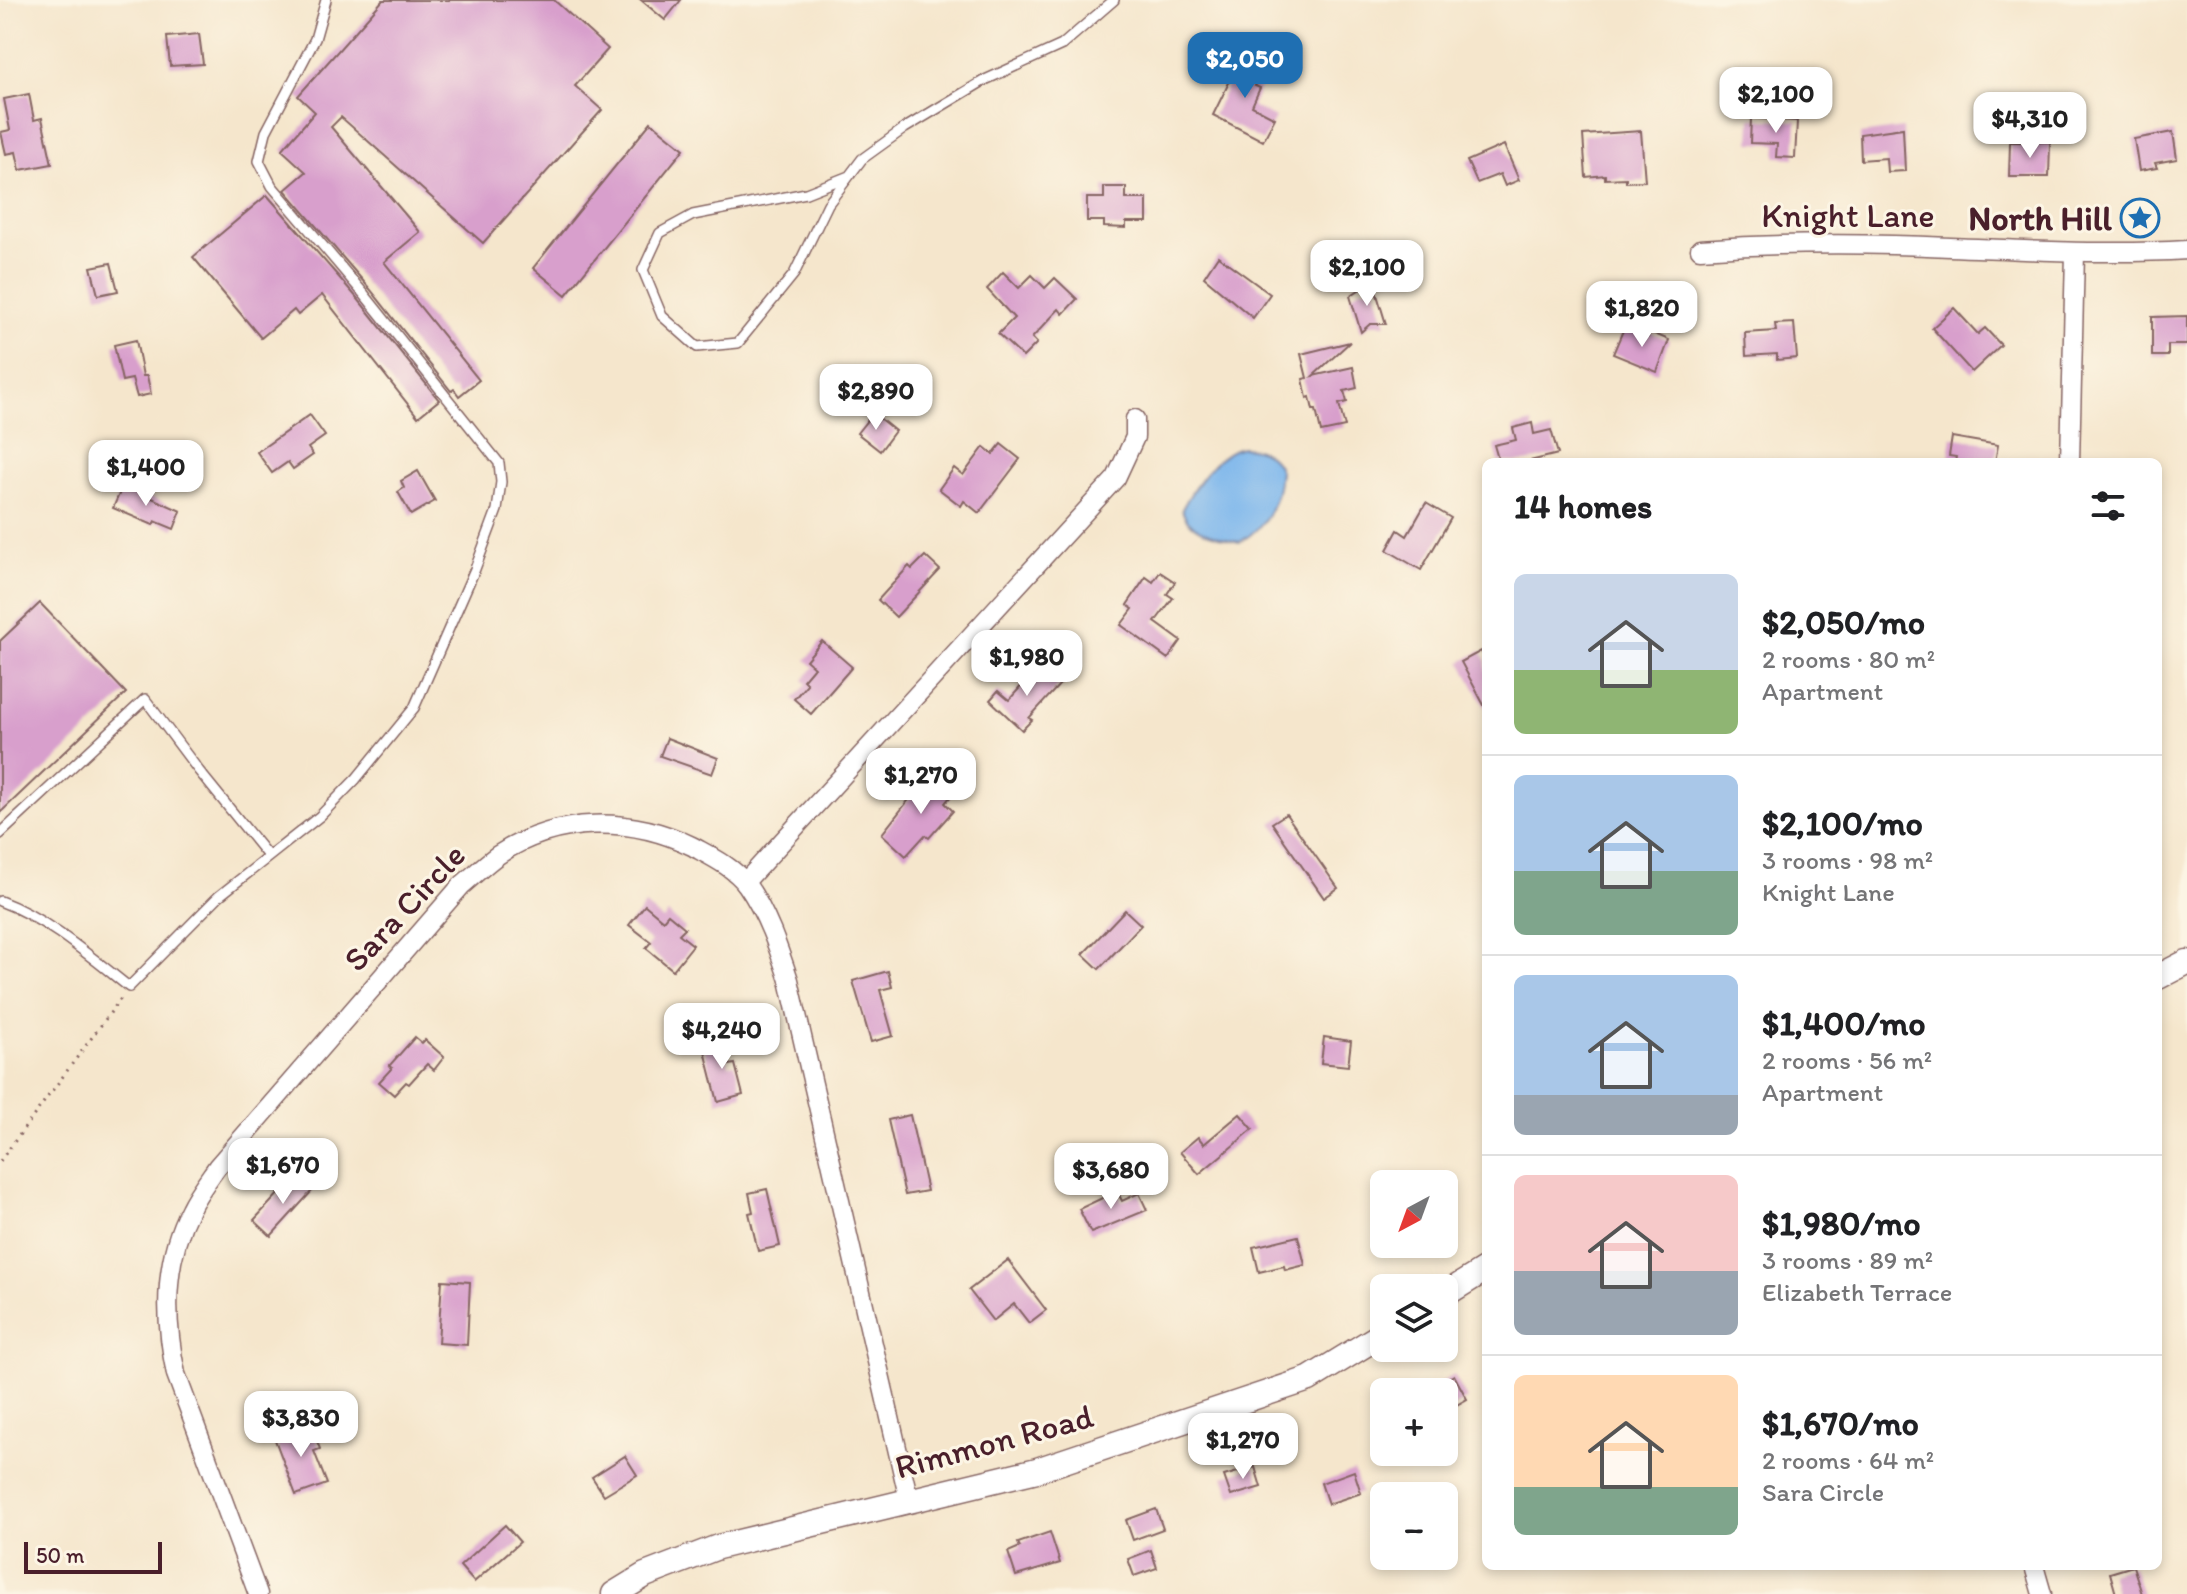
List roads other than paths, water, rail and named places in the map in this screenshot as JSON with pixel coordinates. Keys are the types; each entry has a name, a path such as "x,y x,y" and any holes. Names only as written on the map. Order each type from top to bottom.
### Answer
{"street":[{"name":"Knight Lane","path":"1700,249 1813,245 2075,253 2187,250"},
{"path":"2070,458 2075,253"},
{"path":"745,882 1116,478 1135,437 1135,419"},
{"name":"Sara Circle","path":"258,1594 176,1374 168,1337 167,1294 173,1252 189,1209 217,1167 461,886 497,855 534,835 577,825 625,825 670,836 715,858 745,882 773,933 789,980 909,1500"},
{"path":"2162,975 2187,962"},
{"path":"1458,1286 1482,1271"},
{"name":"Rimmon Road","path":"614,1594 645,1575 718,1547 1037,1470 1309,1379 1370,1342"},
{"path":"2035,1570 2042,1594"}],"lane":[{"path":"0,901 14,906 81,950 129,987 219,896 320,816 356,779 414,708 475,569 497,510 501,482 499,463 364,294 272,186 259,161 266,132 315,39 326,0"},
{"path":"849,176 806,193 693,215 660,233 643,270 662,316 697,347 738,343 794,274 828,204 862,159 905,128 985,80 1062,45 1114,0"},
{"path":"0,834 145,699 268,856"}],"water":[{"path":"1242,447 1265,453 1274,460 1280,471 1274,503 1264,521 1240,542 1198,528 1190,523 1182,509 1199,481 1215,463"}],"place":[{"name":"North Hill","path":"2140,218"}]}
